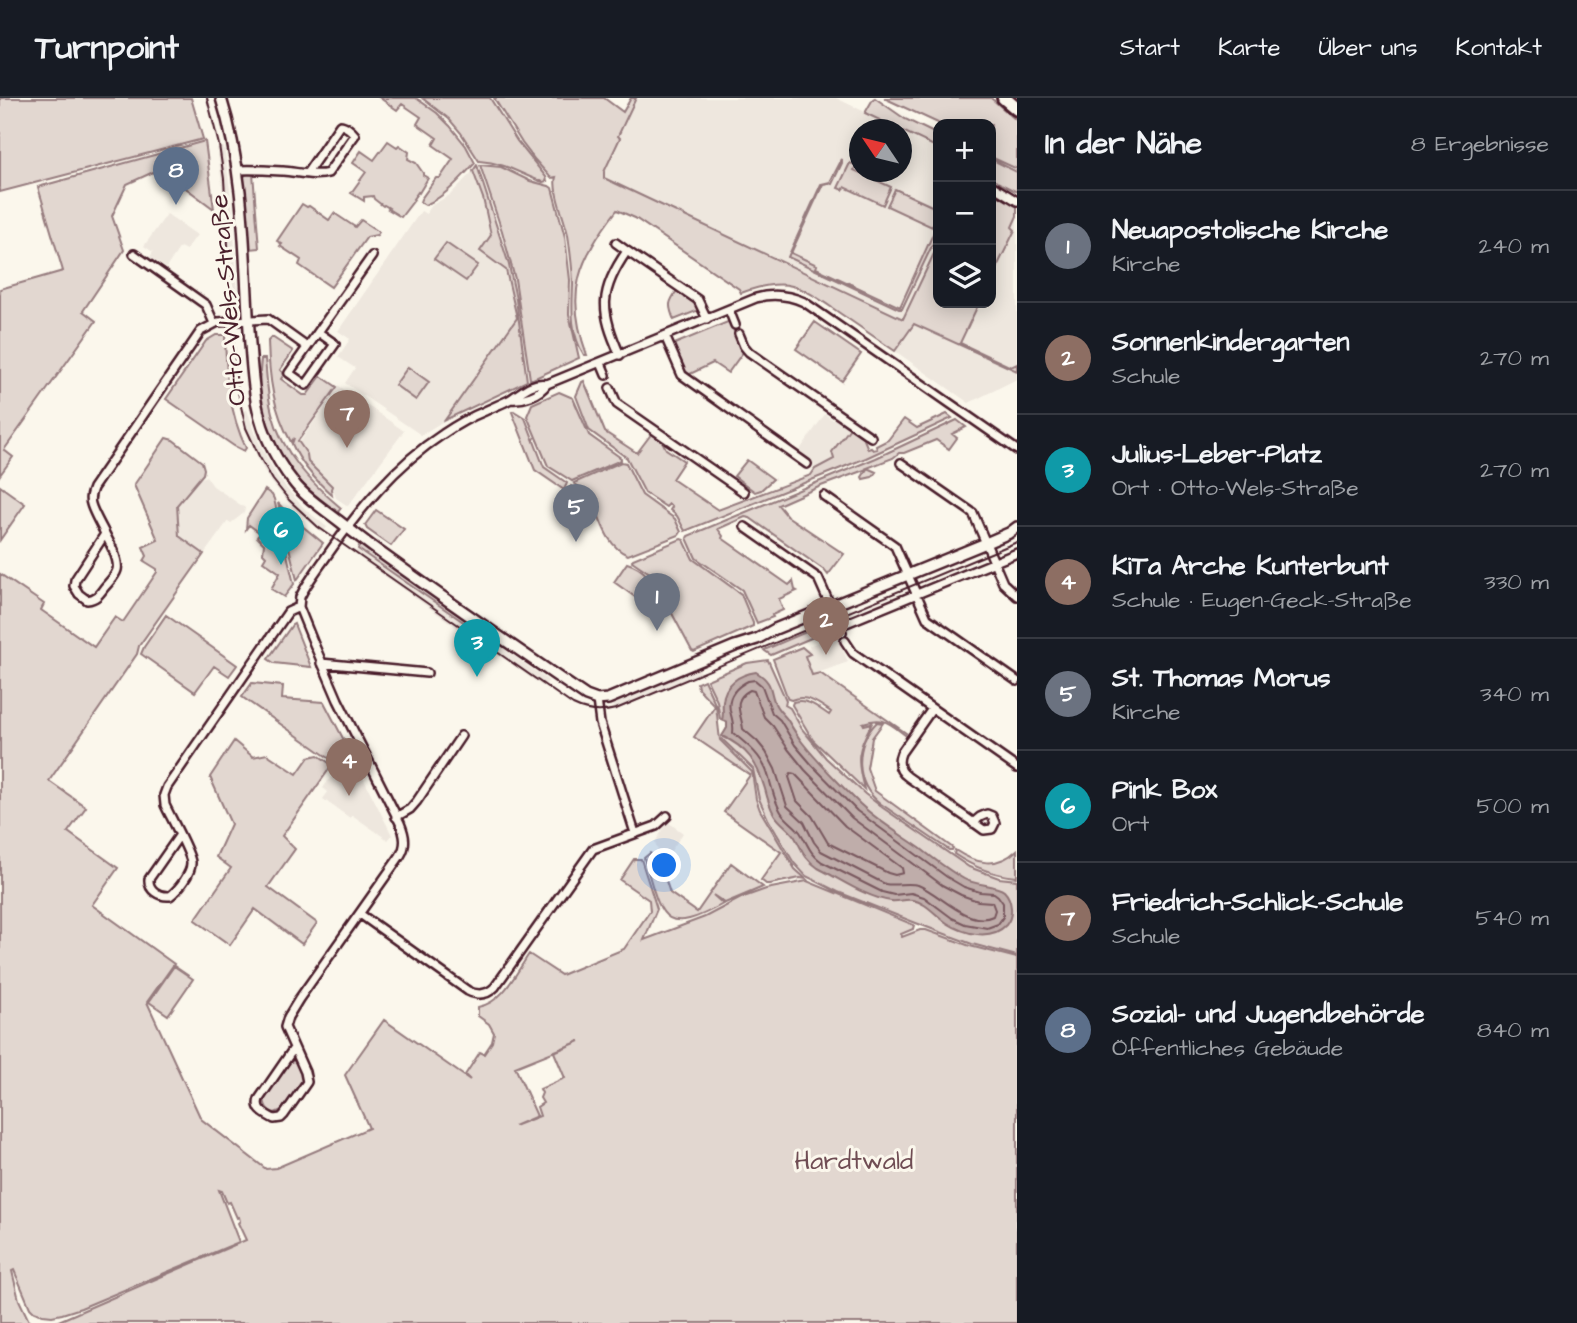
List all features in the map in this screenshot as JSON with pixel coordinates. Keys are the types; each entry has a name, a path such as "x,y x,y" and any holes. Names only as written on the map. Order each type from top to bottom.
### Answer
{"highway":[{"path":"1004,98 1017,109"}],"street":[{"name":"Otto-Wels-Straße","path":"221,98 237,170 244,225 256,405 272,449 297,486 317,505 418,580 597,701"},
{"path":"237,170 325,174 355,135 354,132 340,125 307,173"},
{"path":"996,188 1017,201"},
{"path":"996,192 1000,191"},
{"path":"616,243 698,300 707,319"},
{"path":"620,355 606,317 606,296 613,272 627,251"},
{"path":"134,254 206,305 214,323"},
{"path":"318,332 335,344 306,385 289,373 307,347 372,256"},
{"path":"294,1048 257,1104 258,1109 274,1119 284,1115 307,1082 307,1078 294,1048 286,1031 286,1020 405,844 404,834 321,663 299,607 300,597 378,489 424,448 458,425 511,399 521,390 535,384 547,384 763,296 779,295 804,302 1017,450"},
{"path":"729,310 735,325"},
{"path":"105,534 75,580 76,590 87,600 97,597 116,571 117,561 105,534 91,504 93,488 205,328 214,323 268,319 307,347"},
{"path":"739,334 747,351 871,437"},
{"path":"665,336 682,375 807,464"},
{"path":"601,363 606,375"},
{"path":"610,388 617,404 744,492"},
{"path":"901,463 973,513 1003,583 1017,596"},
{"path":"824,496 894,545 927,618 1017,681"},
{"path":"745,527 817,577 841,629 1017,553"},
{"path":"635,833 600,723 597,701 608,699 768,634 986,543 1017,527"},
{"path":"179,836 149,878 151,888 161,895 173,894 192,865 189,856 164,804 167,787 288,612 299,607"},
{"path":"845,641 853,653 1017,768"},
{"path":"321,663 427,673"},
{"path":"932,709 901,753 899,766 905,775 973,823"},
{"path":"396,817 410,809 417,801 461,736"},
{"path":"360,914 468,991 485,994 495,987 593,849 656,826 667,816"}],"shaded area":[{"path":"637,98 836,98 880,119 849,119 849,182 912,182 912,135 933,145 933,256 904,319 600,177"},
{"path":"224,147 233,213 238,314 233,316 229,316 223,192 217,148"},
{"path":"473,171 483,198 491,235 479,252 506,270 517,318 445,420 421,435 345,383 355,368 338,357 350,339 338,331 421,211 426,214 432,205 450,195"},
{"path":"167,214 197,235 186,250 180,247 166,268 150,257 153,252 144,246"},
{"path":"1017,216 1017,368 1014,370 1017,371 1017,379 969,403 895,351 914,324 958,343 975,308 996,308 996,261"},
{"path":"339,386 404,431 348,506 336,498 332,486 308,462 300,442"},
{"path":"247,410 257,438 275,473 306,510 327,527 323,533 292,507 268,478 245,428 241,411"},
{"path":"825,414 850,428 832,452 834,458 814,469 812,460 797,454"},
{"path":"206,476 213,486 245,508 244,513 231,523 228,521 204,554 179,536 177,505 200,479"},
{"path":"358,549 486,638 481,645 354,554"},
{"path":"836,634 848,662 812,675 805,656 810,654 805,650"},
{"path":"491,640 549,681 542,686 486,646"},
{"path":"699,668 701,674 614,711 612,704"},
{"path":"349,752 392,835 388,840 323,799 328,792 323,788"},
{"path":"668,822 683,833 667,857 658,851 655,842"}],"green space":[{"path":"0,98 191,98 203,139 0,192"},
{"path":"380,98 416,98 450,126 475,163 446,192 425,205 420,202 421,199 453,159 433,145 437,138 417,124 421,117 402,104 397,110"},
{"path":"422,98 490,98 547,181 543,182 497,164 479,161 449,119"},
{"path":"494,98 604,98 623,112 631,98 636,98 618,136 620,138 604,172 604,178 903,319 933,256 933,308 977,308 960,343 1011,367 1017,364 1017,371 914,324 895,351 816,297 794,287 771,285 741,293 739,289 635,218 617,210 593,245 579,278 577,313 587,355 584,355 574,330 573,279 568,235 559,205 556,177 551,178 522,143"},
{"path":"884,98 991,98 1017,121 1017,169 996,159 996,119 933,121"},
{"path":"873,99 905,119 878,119 865,113"},
{"path":"912,122 933,133 933,146 912,136"},
{"path":"205,141 214,209 160,169 127,184 112,216 124,250 83,311 96,321 4,450 13,457 0,475 0,289 63,271 38,187"},
{"path":"388,141 409,152 408,159 416,163 428,178 401,217 373,196 364,197 364,201 351,193 366,172 353,163 361,151 374,160"},
{"path":"842,159 832,184 823,184 791,253 817,265 816,268 900,307 933,234 933,244 902,309 788,257 821,184 830,182"},
{"path":"996,162 1017,172 1017,192 996,182"},
{"path":"477,165 509,265 527,381 445,420 517,318 506,270 480,251 491,235 483,198 473,171"},
{"path":"480,165 501,167 552,188 565,237 570,280 569,314 579,358 533,379 530,379 515,279"},
{"path":"849,165 849,182 880,182 891,187 883,205 845,187 843,190 838,188"},
{"path":"248,172 253,173 259,248 250,249 242,179"},
{"path":"895,189 933,207 932,227 887,206"},
{"path":"996,195 1017,205 1017,216 1012,227 1015,230 996,269 996,245"},
{"path":"302,204 329,220 334,213 355,227 361,220 379,232 367,237 331,287 299,265 301,260 277,241"},
{"path":"446,243 478,265 466,281 434,259"},
{"path":"678,289 696,302 699,310 674,320 670,304"},
{"path":"730,321 743,352 728,373 713,363 686,376 672,345"},
{"path":"815,322 861,354 842,381 796,349"},
{"path":"216,335 225,335 230,393 240,435 246,448 244,451 166,399 206,341"},
{"path":"272,337 293,351 280,370 284,374 281,379 303,395 307,395 321,376 337,387 298,441 307,454 308,462 332,486 332,495 304,465 292,444 294,438 291,442 280,418 269,367 268,341"},
{"path":"261,359 265,359 270,406 283,441 308,477 341,508 338,512 296,477 281,456 265,421 260,402"},
{"path":"408,367 429,382 416,400 395,385"},
{"path":"584,381 605,432 637,453 652,433 661,439 666,449 684,461 672,479 718,510 811,475 815,469 834,459 832,452 850,428 863,437 868,449 873,450 888,440 904,419 917,428 947,414 952,418 866,458 685,531 677,516 670,510 672,507 669,504 666,507 645,493 627,458 589,430 576,396"},
{"path":"559,392 573,398 589,435 621,460 572,481 548,466 527,416 532,404"},
{"path":"512,412 525,418 544,467 567,483 564,490 535,470"},
{"path":"957,420 966,427 952,434 957,438 949,449 936,440 867,468 876,472 872,477 863,479 867,469 778,505 787,516 844,554 828,575 750,518 745,517 718,529 722,538 789,585 793,581 797,591 779,599 783,610 772,615 773,617 757,623 742,590 696,558 688,536 876,458"},
{"name":"Hardtwald","path":"166,438 173,440 202,462 203,474 177,505 179,536 204,554 49,781 86,807 68,832 118,868 92,905 174,964 147,1002 201,1119 266,1169 276,1168 369,1128 345,1075 384,1020 470,1080 465,1075 480,1052 484,1054 494,1033 489,1024 478,1016 478,1007 495,1000 502,993 529,954 561,975 624,949 650,911 649,900 620,880 634,859 641,859 657,909 644,940 705,917 741,898 766,889 807,881 914,925 913,929 901,934 902,937 926,930 970,946 1017,958 1017,1323 54,1323 246,1240 238,1223 239,1217 237,1218 230,1202 227,1203 219,1190 239,1242 81,1308 52,1316 34,1312 30,1308 14,1270 12,1271 19,1300 30,1323 0,1323 0,574 44,604 41,610 94,647 115,617 123,622 157,572 157,569 144,561 147,556 143,547 158,540 134,485","holes":["580,1041 554,1052 565,1078 540,1089 543,1103 537,1107 540,1116 514,1126 537,1116 515,1067"]},
{"path":"747,460 773,479 761,490 755,492 734,476"},
{"path":"621,462 626,463 642,495 675,519 681,532 628,555 610,540 593,501 574,483"},
{"path":"0,486 25,504 0,540"},
{"path":"571,486 589,498 594,512 586,516 561,499"},
{"path":"265,490 274,499 294,584 284,597 271,589 280,573 263,561 266,556 263,553 264,544 257,537 260,533 249,525 246,529 247,518"},
{"path":"278,503 323,543 297,580"},
{"path":"376,510 404,529 391,546 365,525"},
{"path":"681,539 693,559 741,594 753,623 753,626 694,652 651,574 632,561"},
{"path":"360,544 489,633 485,637 358,549"},
{"path":"627,563 640,569 653,584 663,603 656,612 614,582"},
{"path":"166,615 237,665 229,676 214,666 195,692 141,654"},
{"path":"827,623 830,630 771,655 764,650"},
{"path":"294,624 311,667 274,663 268,659"},
{"path":"802,647 810,654 805,656 812,675 820,673 906,733 905,735 881,721 863,723 872,723 859,755 864,789 813,740 792,705 793,702 803,701 829,715 831,712 807,699 788,699 773,659"},
{"path":"768,660 786,700 785,705 790,708 802,729 826,758 865,794 969,867 999,878 1017,880 1017,956 972,944 838,892 806,876 794,863 759,799 753,769 722,739 727,722 720,719 717,701 707,680 747,663"},
{"path":"704,680 716,706 720,740 752,772 760,810 795,869 806,879 770,884 761,880 781,852 724,812 750,775 694,737 715,706 698,688 697,683"},
{"path":"252,683 283,686 282,699 324,702 347,746 335,762 242,697"},
{"path":"877,722 883,723 872,738 867,768 875,791 953,848 952,850 881,804 866,786 860,764 861,753 869,731"},
{"path":"234,741 253,757 267,754 297,774 309,757 318,755 332,765 282,836 295,849 268,887 317,923 302,944 255,909 230,945 195,920 231,868 216,857 231,824 210,777"},
{"path":"955,850 971,859 994,862 1017,850 1017,877 976,866 954,854"},
{"path":"650,853 659,860 670,893 697,912 731,863 763,887 725,903 713,895 723,904 702,915 686,920 674,920 666,915 655,893 644,858"},
{"path":"174,966 193,979 168,1015 149,1002"},
{"path":"295,1061 303,1074 303,1080 284,1109 272,1112 267,1108 264,1098 289,1062"}],"water":[{"path":"756,672 769,685 774,702 802,742 867,810 958,876 1004,891 1011,908 1006,925 993,933 969,933 947,923 917,901 891,901 873,896 810,862 794,835 774,814 759,771 750,757 739,746 722,736 727,728 727,722 722,720 726,690 744,675"}],"tram line":[{"path":"207,98 224,179 236,378 240,402 246,428 273,480 289,500 318,527 573,705 594,711 616,709 1017,542"}],"place":[{"name":"Sozial- und Jugendbehörde","path":"176,205"},
{"name":"Friedrich-Schlick-Schule","path":"347,448"},
{"name":"St. Thomas Morus","path":"576,542"},
{"name":"Pink Box","path":"281,565"},
{"name":"Neuapostolische Kirche","path":"657,631"},
{"name":"Sonnenkindergarten","path":"826,655"},
{"name":"Julius-Leber-Platz","path":"477,677"},
{"name":"KiTa Arche Kunterbunt","path":"349,796"}]}
